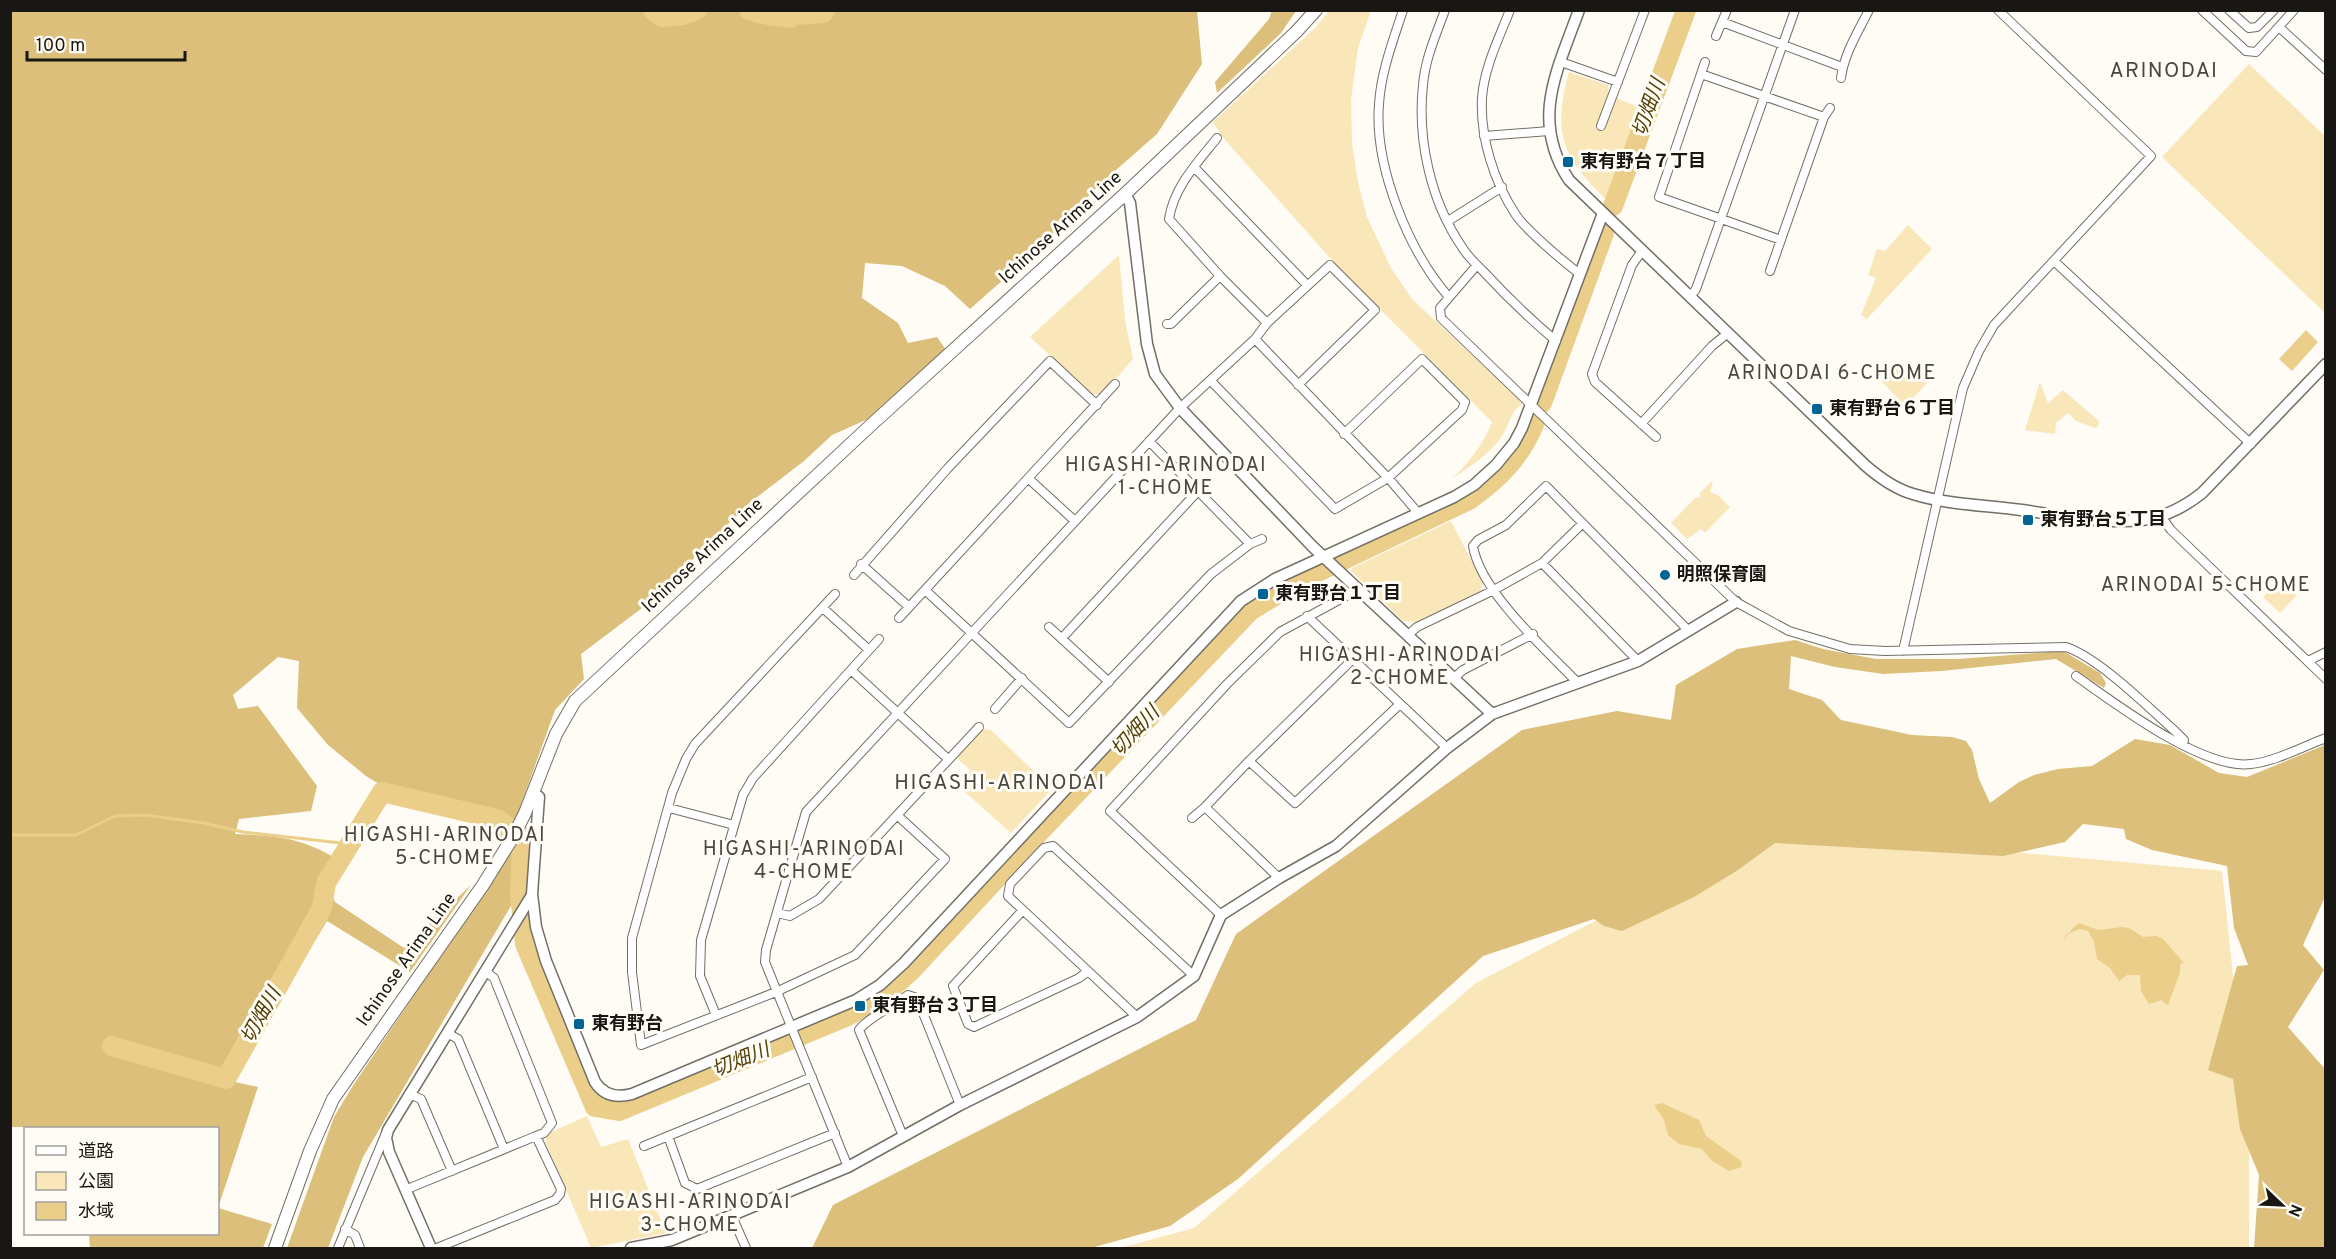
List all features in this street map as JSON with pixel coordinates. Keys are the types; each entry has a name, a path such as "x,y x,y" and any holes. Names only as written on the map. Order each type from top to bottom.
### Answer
{"main road":[{"name":"Ichinose Arima Line","path":"275,1248 310,1151 333,1099 483,885 516,832 562,722 575,701 871,425 1125,194 1296,32 1316,10"}],"street":[{"path":"1403,10 1385,64 1378,106 1383,158 1394,202 1415,246 1439,286 1448,296"},
{"path":"1445,10 1429,55 1423,85 1422,122 1426,156 1438,202 1462,248 1512,303 1556,341"},
{"path":"1510,10 1490,64 1482,98 1484,136 1492,167 1517,217 1580,274"},
{"path":"1580,10 1550,101 1550,131 1557,157 1569,180 1874,473 1911,494 1938,500 2108,520 2137,520 2161,516 2188,503 2202,493 2325,364"},
{"path":"1602,126 1645,10"},
{"path":"1716,36 1727,10"},
{"path":"1690,297 1696,290 1795,10"},
{"path":"1841,78 1842,67 1869,10"},
{"path":"1903,651 1963,388 1978,351 1994,325 2151,156 1998,10"},
{"path":"2202,10 2246,51 2256,52 2294,10"},
{"path":"2229,10 2249,28 2257,27 2274,10"},
{"path":"1722,22 1842,67"},
{"path":"2279,27 2325,70"},
{"path":"1561,62 1618,82"},
{"path":"1705,62 1659,197 1781,240"},
{"path":"1701,74 1824,117"},
{"path":"1770,271 1824,117 1830,108"},
{"path":"1484,136 1550,131"},
{"path":"1217,138 1179,189 1171,206 1169,219 1220,276 1268,323"},
{"path":"1194,167 1307,285"},
{"path":"1448,221 1502,187"},
{"path":"1125,194 1131,205 1147,344 1155,374 1180,408 1324,556 1492,714"},
{"path":"533,793 539,797 532,895 537,934 546,962 595,1082 604,1092 617,1096 632,1094 856,1000 893,974 1228,614 1247,597 1265,585 1324,556 1465,491 1496,465 1514,443 1532,404 1603,213"},
{"path":"1642,251 1632,265 1592,374 1595,382 1656,437"},
{"path":"2054,261 2251,444"},
{"path":"848,1167 765,962 766,950 806,812 1180,408 1211,381 1330,265 1375,310 1298,385"},
{"path":"1477,265 1448,296 1440,308 1441,318 1736,602 1789,631 1850,649 1903,651 2066,647 2078,651 2094,662 2176,732 2184,740 2183,744"},
{"path":"1167,324 1171,324 1220,276"},
{"path":"1641,424 1712,346 1728,333"},
{"path":"1255,339 1388,478 1419,514"},
{"path":"1211,381 1335,509 1388,478 1462,410 1465,402 1422,360 1344,434"},
{"path":"854,575 861,564 948,468 1050,361 1097,405"},
{"path":"899,618 1114,384"},
{"path":"1149,441 1250,544"},
{"path":"1029,479 1075,521"},
{"path":"1578,683 1492,591 1473,546 1478,540 1506,525 1546,486 1689,631"},
{"path":"1062,638 1198,491"},
{"path":"2161,516 2171,530 2325,679"},
{"path":"1408,635 1417,627 1492,591 1542,563 1582,524"},
{"path":"925,590 1069,723 1211,574 1250,544 1262,539"},
{"path":"1542,563 1638,661"},
{"path":"861,564 909,607"},
{"path":"1221,915 1110,811 1228,683 1280,632 1359,589"},
{"path":"835,594 694,745 682,768 632,938 632,972 641,1045 776,992 855,955 945,859 897,815"},
{"path":"631,1248 673,1244 732,1216 848,1167 960,1105 1137,1017 1194,976 1221,915 1279,878 1336,846 1447,748 1492,714 1638,661 1736,602"},
{"path":"822,608 868,650"},
{"path":"1307,616 1447,748"},
{"path":"1048,627 1109,682"},
{"path":"1454,678 1463,670 1533,634"},
{"path":"716,1015 700,976 701,940 743,795 753,778 879,639"},
{"path":"2308,661 2325,652"},
{"path":"1192,818 1353,659"},
{"path":"851,670 948,759"},
{"path":"2076,676 2162,735 2212,757 2251,765 2325,738"},
{"path":"995,709 1022,678"},
{"path":"1249,761 1295,803 1400,704"},
{"path":"777,913 790,916 819,898 979,727"},
{"path":"1205,807 1279,878"},
{"path":"669,808 734,825"},
{"path":"1137,1017 1008,896 1010,884 1044,848 1053,846 1194,976"},
{"path":"338,1248 388,1130 532,895"},
{"path":"1023,910 953,986 968,1024 974,1027 1079,978 1088,971"},
{"path":"405,1190 544,1133 552,1123 494,978 485,971"},
{"path":"903,1136 859,1030 863,1024 885,1012 908,995 917,998 960,1105"},
{"path":"447,1034 458,1039 504,1149"},
{"path":"644,1146 812,1077"},
{"path":"410,1094 421,1099 452,1171"},
{"path":"388,1130 387,1145 431,1248"},
{"path":"668,1136 685,1183 697,1189 836,1133"},
{"path":"437,1248 555,1200 561,1189 536,1136"},
{"path":"732,1216 746,1248"},
{"path":"345,1229 355,1235 360,1248"}],"green space":[{"path":"1329,11 1371,11 1358,48 1351,100 1352,143 1358,182 1367,217 1391,268 1412,299 1523,403 1515,410 1495,445 1478,461 1452,479 1475,453 1492,422 1338,267 1225,140 1213,122 1316,27"},
{"path":"2249,64 2325,136 2325,313 2162,157"},
{"path":"1569,72 1608,85 1609,95 1646,110 1611,204 1582,174 1566,146 1561,113"},
{"path":"1908,225 1932,249 1867,319 1861,315 1876,278 1868,275 1877,249 1885,251"},
{"path":"1119,255 1125,320 1133,359 1103,394 1092,394 1030,337"},
{"path":"1897,365 1903,371 1927,383 1906,406 1881,381"},
{"path":"2040,382 2048,403 2063,390 2099,421 2098,427 2076,421 2068,413 2056,423 2055,434 2025,430"},
{"path":"1712,481 1710,492 1718,495 1730,507 1705,533 1701,529 1687,539 1671,523 1696,497 1701,496 1699,494"},
{"path":"1451,521 1483,583 1480,591 1417,622 1403,621 1351,571 1352,568"},
{"path":"2281,577 2292,588 2296,596 2280,613 2263,597"},
{"path":"980,729 991,730 1052,789 1011,833 957,785 970,770 956,757"},
{"path":"1770,830 2222,871 2249,1128 2249,1248 1120,1248 1194,1228 1476,983"},
{"path":"587,1116 601,1147 628,1139 666,1233 591,1248 545,1141 549,1133"}],"shaded area":[{"path":"1272,10 1296,11 1281,33 1217,93 1215,82 1269,19"},
{"path":"11,11 1197,11 1202,64 1157,134 1100,184 1036,251 970,309 945,286 902,266 865,263 862,298 898,323 908,343 937,337 946,350 868,419 832,435 804,461 748,504 650,602 581,654 584,679 555,710 517,816 502,845 488,825 405,800 366,776 328,745 297,708 299,661 278,657 233,695 238,709 258,706 317,786 311,811 239,819 235,834 288,839 311,846 337,859 325,879 335,902 404,948 471,885 410,972 327,921 230,1081 258,1087 219,1205 219,1127 11,1127"},
{"path":"1795,640 1823,649 1876,659 1958,659 2063,651 2100,673 2106,683 2104,688 2056,659 1942,671 1883,674 1835,667 1791,656 1789,689 1822,700 1841,720 1912,735 1952,737 1966,741 1972,750 1979,779 1990,803 2019,782 2034,775 2058,769 2092,766 2135,739 2170,745 2219,773 2247,777 2325,745 2325,897 2303,945 2324,970 2288,1027 2325,1069 2325,1248 2254,1248 2259,1175 2240,1129 2233,1079 2208,1070 2237,966 2248,965 2234,928 2227,866 2152,850 2126,839 2124,829 2083,824 2065,842 2003,856 1775,843 1738,870 1694,897 1622,931 1604,926 1594,919 1483,956 1238,1179 1170,1226 1091,1248 812,1248 833,1205 1196,1020 1236,934 1522,730 1617,711 1671,720 1676,685 1737,649"},
{"path":"519,841 515,899 363,1157 328,1248 287,1248 334,1117"},
{"path":"219,1208 272,1224 263,1248 90,1248 89,1235 219,1235"}],"water":[{"path":"2306,330 2318,342 2292,371 2279,359"},
{"path":"2079,923 2098,930 2129,928 2143,937 2156,936 2163,939 2184,963 2180,964 2180,973 2168,1005 2161,1000 2149,1004 2141,991 2140,975 2127,975 2119,981 2110,968 2097,959 2094,942 2088,931 2080,929 2069,933 2062,942 2067,934"},
{"path":"1662,1103 1699,1120 1706,1136 1741,1161 1742,1167 1729,1171 1712,1161 1702,1149 1679,1144 1668,1135 1664,1120 1654,1105"}],"waterway":[{"path":"653,10 662,17 683,15 697,10"},
{"path":"749,10 790,18 795,15 823,13 825,10"},
{"name":"切畑川","path":"1613,206 1686,10"},
{"name":"切畑川","path":"1542,403 1604,233"},
{"name":"切畑川","path":"112,1046 226,1079 322,908 326,883 382,792 497,819 522,836 520,894 525,944 595,1107 619,1111 843,1018 880,997 912,970 1250,611 1301,580 1469,500 1490,484 1516,457 1535,422"},
{"path":"10,835 76,835 115,816 145,815 204,823 243,832 350,844"}],"place":[{"name":"東有野台７丁目","path":"1568,162"},
{"name":"東有野台６丁目","path":"1817,409"},
{"name":"東有野台５丁目","path":"2028,520"},
{"name":"明照保育園","path":"1665,575"},
{"name":"東有野台１丁目","path":"1263,594"},
{"name":"東有野台３丁目","path":"860,1006"},
{"name":"東有野台","path":"579,1024"}],"district":[{"name":"ARINODAI","path":"2164,71"},
{"name":"ARINODAI 6-CHOME","path":"1832,374"},
{"name":"HIGASHI-ARINODAI 1-CHOME","path":"1166,478"},
{"name":"ARINODAI 5-CHOME","path":"2206,586"},
{"name":"HIGASHI-ARINODAI 2-CHOME","path":"1400,668"},
{"name":"HIGASHI-ARINODAI","path":"1000,783"},
{"name":"HIGASHI-ARINODAI 5-CHOME","path":"445,848"},
{"name":"HIGASHI-ARINODAI 4-CHOME","path":"804,862"},
{"name":"HIGASHI-ARINODAI 3-CHOME","path":"690,1214"}]}
